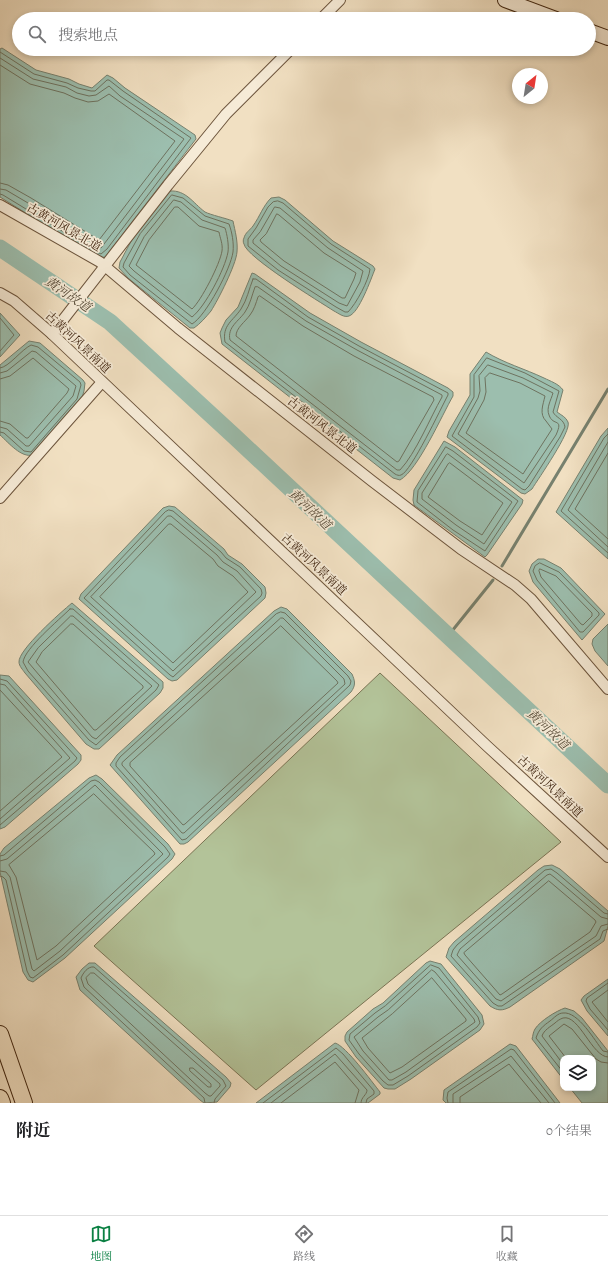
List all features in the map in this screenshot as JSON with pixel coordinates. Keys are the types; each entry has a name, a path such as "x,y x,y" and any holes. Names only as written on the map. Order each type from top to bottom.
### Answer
{"main road":[{"path":"0,1034 24,1103"},
{"path":"0,1098 2,1103"}],"street":[{"path":"328,12 340,0"},
{"path":"505,0 537,12"},
{"path":"596,34 608,38"},
{"path":"54,332 168,185 226,114 284,56"},
{"name":"古黄河风景北道","path":"0,205 100,262 102,269 372,481 461,549 515,585 531,599 608,689"},
{"name":"古黄河风景南道","path":"0,293 14,301 54,332 102,382 487,746 608,857"},
{"path":"0,498 102,382"}],"shaded area":[{"path":"380,673 561,842 256,1090 94,946"}],"water":[{"path":"2,48 12,56 36,70 69,79 92,88 107,75 195,135 196,139 105,257 100,258 93,255 0,197 0,49"},
{"path":"170,191 176,191 185,195 205,212 233,221 236,236 237,252 234,265 211,311 194,328 190,328 128,278 119,268 120,262 136,232 165,195"},
{"path":"279,197 285,200 333,241 373,266 375,269 361,302 353,314 345,316 339,314 314,299 270,269 248,250 243,239 245,235 253,226 268,201 271,198"},
{"path":"252,273 310,313 453,392 453,396 422,454 407,474 400,480 393,478 222,344 220,333 222,328 226,320 238,307"},
{"path":"0,313 20,335 0,357"},
{"path":"29,341 40,343 85,383 81,401 33,455 24,454 15,449 0,435 0,365"},
{"path":"486,352 552,382 563,390 557,412 565,417 568,422 568,427 560,445 547,466 532,489 525,494 521,493 447,437 470,395 470,374"},
{"path":"608,428 608,559 556,512 601,436"},
{"path":"444,441 455,447 523,500 522,504 485,557 414,505 414,490"},
{"path":"169,506 175,507 224,549 228,555 242,564 265,587 266,593 265,598 177,680 172,681 79,599 81,594 163,508"},
{"path":"538,559 544,559 561,568 605,614 582,640 533,582 529,571 532,564"},
{"path":"72,603 163,682 163,688 160,693 99,749 94,749 86,744 25,673 19,663 21,656 32,640"},
{"path":"281,607 287,609 352,674 354,687 351,692 188,842 180,844 110,765 117,755 274,611"},
{"path":"608,624 608,666 595,651 592,644 593,639"},
{"path":"0,675 9,676 81,755 81,760 5,827 0,829"},
{"path":"96,775 102,779 168,844 175,854 172,859 65,958 33,982 28,980 23,972 0,872 0,854 4,848 89,778"},
{"path":"552,865 560,869 608,911 608,926 604,941 510,1007 502,1010 495,1009 490,1006 446,957 449,948 454,942 538,870 544,866"},
{"path":"430,961 441,964 482,1015 484,1024 480,1030 411,1079 395,1089 384,1088 356,1057 345,1041 345,1036 347,1032 373,1009 383,1003"},
{"path":"89,963 95,963 226,1077 231,1083 230,1087 217,1102 204,1103 200,1100 80,990 76,977"},
{"path":"608,979 608,1036 587,1011 581,1000 584,996"},
{"path":"565,1008 574,1011 582,1018 608,1051 608,1103 582,1103 572,1091 596,1091 596,1055 560,1055 560,1075 532,1039 534,1030 537,1026 561,1009"},
{"path":"335,1043 352,1057 380,1092 380,1094 368,1103 256,1103"},
{"path":"510,1044 516,1046 560,1103 446,1103 443,1100 444,1090"}],"waterway":[{"name":"黄河故道","path":"0,248 110,322 608,785"},
{"path":"502,566 608,389"},
{"path":"448,636 493,580"}]}
